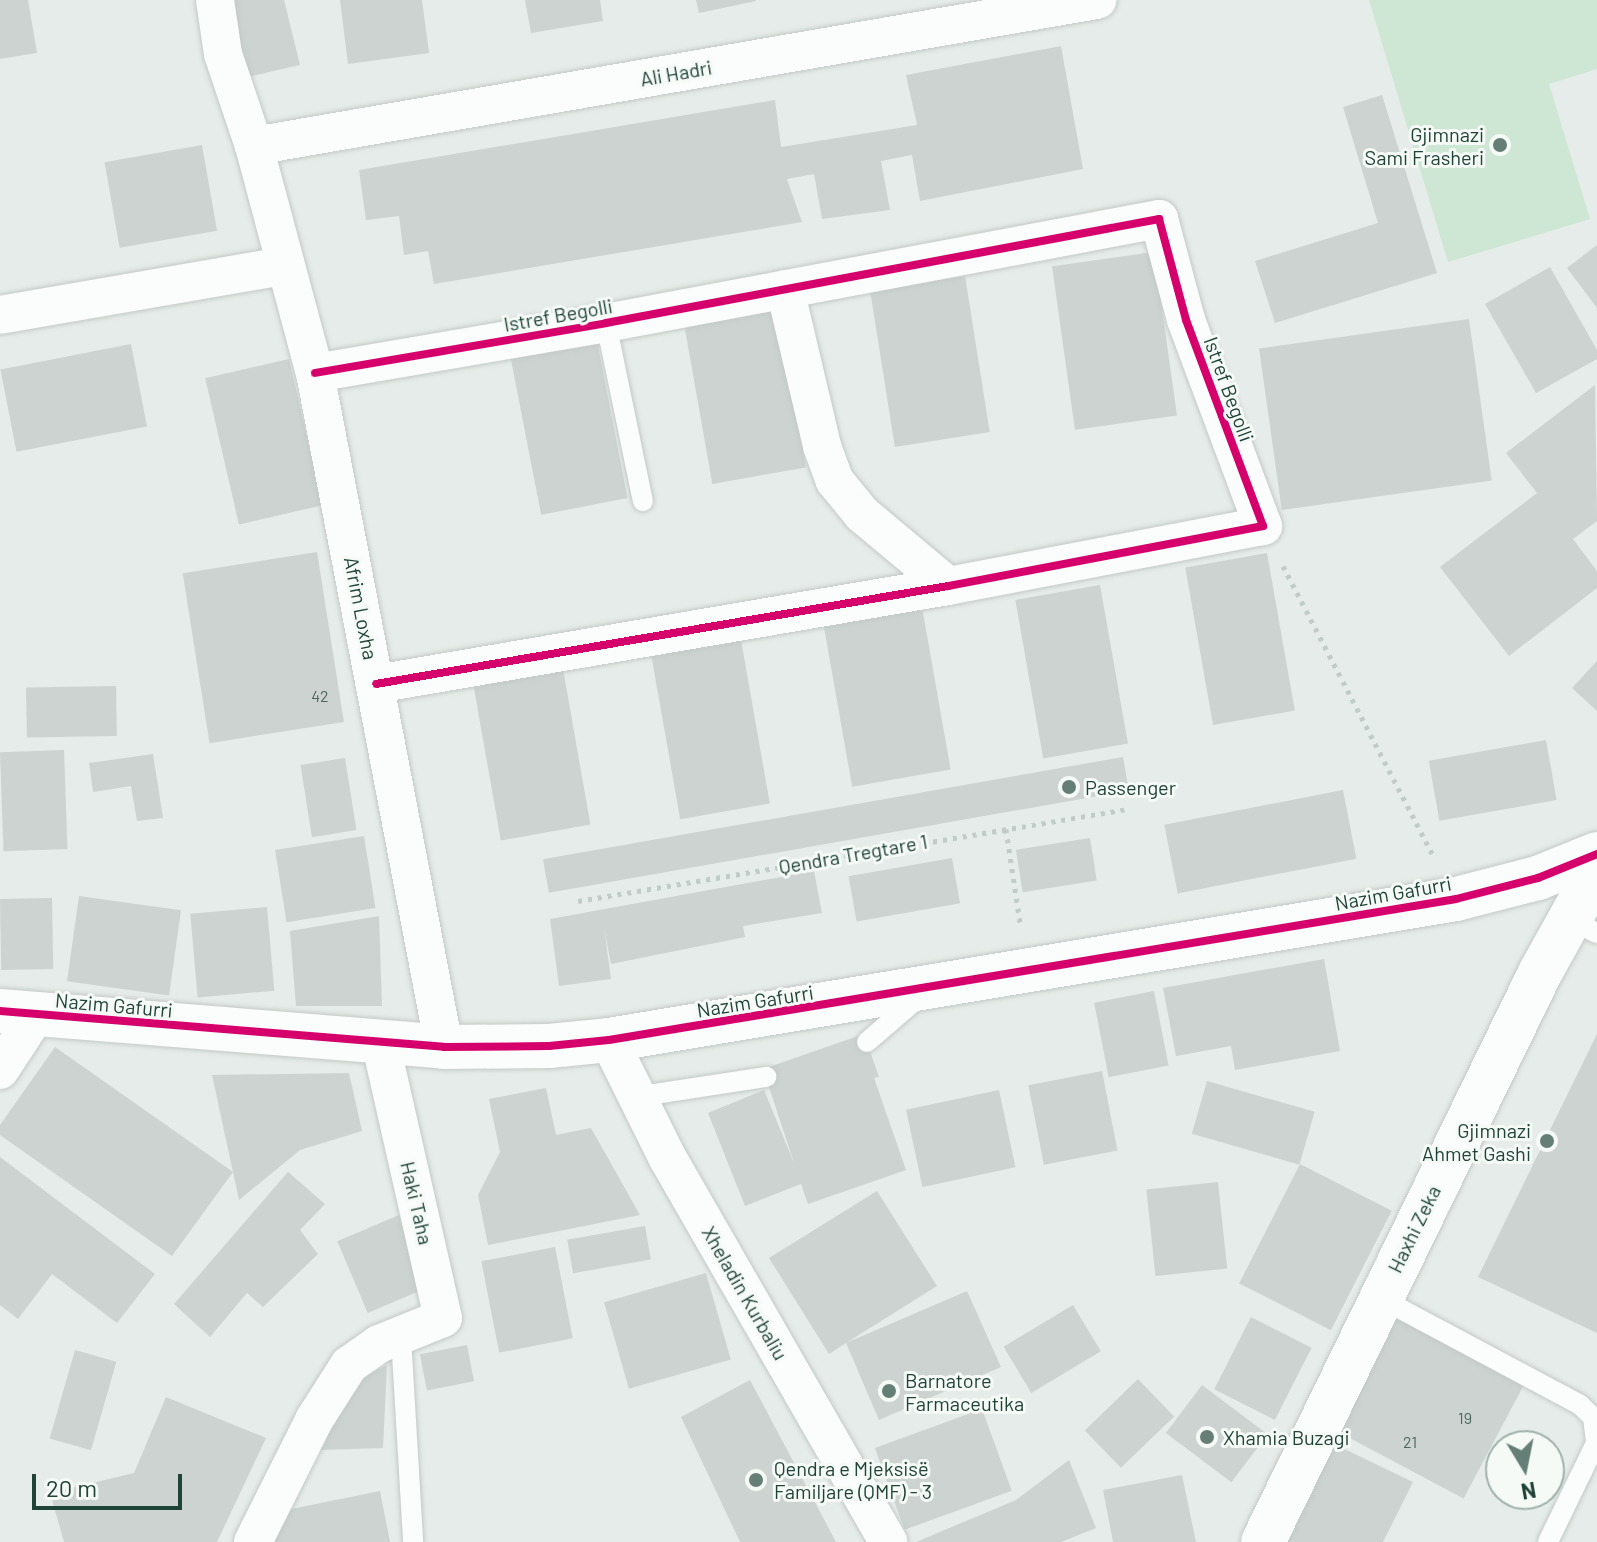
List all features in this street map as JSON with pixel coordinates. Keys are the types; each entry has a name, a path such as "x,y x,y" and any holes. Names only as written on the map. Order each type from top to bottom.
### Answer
{"street":[{"name":"Afrim Loxha","path":"215,0 223,54 254,146 315,373 444,1047"},
{"name":"Ali Hadri","path":"254,146 1097,0"},
{"name":"Istref Begolli","path":"315,373 606,323 1159,219 1186,320 1263,526"},
{"path":"0,315 285,266"},
{"path":"785,289 822,446 835,481 862,514 948,586"},
{"path":"376,684 948,586 1263,526"},
{"name":"Nazim Gafurri","path":"18,1013 444,1047 549,1046 609,1040 930,989 1456,899 1538,878 1597,854"},
{"name":"Haxhi Zeka","path":"1263,1542 1380,1298 1583,926 1597,870"},
{"path":"0,1070 18,1013"},
{"name":"Xheladin Kurbaliu","path":"609,1040 635,1097 888,1542"},
{"name":"Haki Taha","path":"253,1542 314,1420 349,1365 379,1344 443,1318 381,1044"}],"lane":[{"name":"Istref Begolli","path":"606,323 643,501"},
{"path":"867,1042 930,989"},
{"path":"635,1097 766,1077"},
{"path":"1380,1298 1580,1405 1593,1417 1596,1443 1548,1542"},
{"path":"401,1337 413,1542"}],"path":[{"path":"1263,526 1456,899"},
{"path":"1006,829 1028,972"}],"green space":[{"name":"Gjimnazi Sami Frasheri","path":"1369,0 1597,0 1597,69 1549,84 1590,219 1448,262"}],"building":[{"path":"0,0 28,0 37,53 0,59"},
{"path":"229,0 284,0 300,65 247,77"},
{"path":"340,0 422,0 429,53 348,64"},
{"path":"525,0 600,0 603,21 531,33"},
{"path":"696,0 756,0 756,1 699,13"},
{"path":"1061,46 1083,169 920,201 912,155 881,161 890,210 822,219 814,174 787,179 802,222 434,284 428,251 404,255 399,216 366,220 359,170 775,100 781,147 917,125 906,75"},
{"path":"1382,95 1437,273 1275,323 1255,261 1378,223 1343,107"},
{"path":"202,145 217,231 120,248 105,162"},
{"path":"1597,245 1597,308 1567,268"},
{"path":"1154,252 1177,415 1075,430 1052,266"},
{"path":"1550,267 1597,350 1597,359 1536,393 1485,304"},
{"path":"965,276 990,432 895,447 870,291"},
{"path":"776,298 806,467 712,484 682,314"},
{"path":"1469,319 1492,480 1282,510 1259,349"},
{"path":"597,341 628,498 541,515 511,358"},
{"path":"131,344 147,426 16,452 0,369"},
{"path":"289,359 323,505 239,525 205,378"},
{"path":"1595,385 1597,521 1573,539 1597,571 1597,588 1509,656 1440,567 1537,493 1506,453"},
{"path":"317,552 344,722 210,743 183,573"},
{"path":"1267,553 1295,711 1213,725 1185,567"},
{"path":"1100,585 1128,744 1043,758 1015,600"},
{"path":"922,607 951,769 852,787 824,624"},
{"path":"741,640 770,803 680,819 651,656"},
{"path":"1597,661 1597,711 1572,688"},
{"path":"563,669 590,825 501,840 473,685"},
{"path":"116,686 117,736 27,738 26,688"},
{"path":"1546,740 1557,800 1439,821 1429,761"},
{"path":"64,750 67,849 3,851 0,752"},
{"path":"153,754 163,818 137,821 131,786 93,792 89,763"},
{"path":"1123,757 1129,790 549,893 543,859"},
{"path":"345,758 356,830 312,837 301,765"},
{"path":"1343,790 1356,859 1178,893 1164,825"},
{"path":"364,836 375,908 287,922 275,850"},
{"path":"1090,838 1097,880 1023,892 1016,850"},
{"path":"952,858 960,903 857,922 849,876"},
{"path":"814,871 822,913 743,926 745,937 611,964 604,928 611,979 559,986 550,919"},
{"path":"79,896 181,910 169,995 67,981"},
{"path":"52,898 53,969 1,970 0,899"},
{"path":"267,907 274,991 198,997 190,914"},
{"path":"379,916 382,1006 296,1006 290,931"},
{"path":"1324,959 1340,1051 1235,1070 1231,1046 1176,1056 1163,988"},
{"path":"1154,991 1169,1066 1109,1077 1094,1003"},
{"path":"864,1034 879,1077 874,1078 906,1170 808,1204 801,1184 745,1206 708,1113 764,1090 794,1163 763,1069"},
{"path":"1597,1034 1597,1333 1478,1277"},
{"path":"55,1047 233,1172 172,1256 0,1135 0,1125"},
{"path":"1102,1071 1117,1151 1044,1165 1028,1085"},
{"path":"349,1073 362,1131 300,1150 239,1200 212,1075"},
{"path":"1207,1081 1315,1112 1300,1165 1192,1134"},
{"path":"546,1088 556,1135 591,1128 640,1215 488,1245 478,1195 500,1152 489,1099"},
{"path":"999,1090 1015,1167 923,1187 906,1110"},
{"path":"0,1157 155,1274 117,1323 52,1274 18,1319 0,1305"},
{"path":"1300,1164 1392,1211 1331,1330 1239,1283"},
{"path":"288,1172 325,1204 300,1230 318,1254 263,1307 247,1293 210,1337 174,1304"},
{"path":"1218,1182 1227,1269 1155,1276 1146,1190"},
{"path":"877,1191 937,1286 829,1354 769,1258"},
{"path":"399,1215 429,1287 368,1313 337,1241"},
{"path":"645,1226 651,1259 573,1273 567,1240"},
{"path":"555,1247 573,1338 499,1353 481,1261"},
{"path":"706,1273 731,1360 629,1389 604,1302"},
{"path":"967,1291 1001,1367 879,1420 846,1343"},
{"path":"1073,1305 1101,1351 1031,1393 1004,1347"},
{"path":"1398,1313 1526,1381 1500,1430 1485,1430 1485,1458 1464,1499 1336,1430"},
{"path":"1251,1317 1312,1348 1275,1420 1214,1389"},
{"path":"467,1345 474,1381 427,1390 420,1354"},
{"path":"75,1350 116,1362 91,1450 50,1438"},
{"path":"387,1365 383,1448 320,1450 326,1419 352,1383"},
{"path":"1138,1379 1174,1416 1121,1468 1085,1430"},
{"name":"Qendra e Mjeksisë Familjare (QMF) - 3","path":"750,1380 836,1542 740,1542 681,1417"},
{"path":"1202,1385 1267,1434 1231,1482 1166,1433"},
{"path":"166,1397 266,1438 217,1542 64,1542 50,1493 134,1473"},
{"path":"982,1409 1012,1491 905,1530 875,1448"},
{"path":"1334,1444 1413,1482 1383,1542 1285,1542"},
{"path":"1069,1460 1096,1528 1061,1542 916,1542 1016,1500"},
{"path":"1182,1475 1196,1542 1113,1542 1103,1490"},
{"path":"380,1491 390,1542 273,1542 286,1510"}],"cycle path":[{"path":"315,373 606,323 1159,219 1186,320 1263,526 948,586 376,684"},
{"path":"0,1011 444,1047 549,1046 609,1040 1456,899 1538,878 1597,854"}],"place":[{"name":"Gjimnazi Sami Frasheri","path":"1500,145"},
{"name":"Passenger","path":"1069,787"},
{"name":"Gjimnazi Ahmet Gashi","path":"1547,1141"},
{"name":"Barnatore Farmaceutika","path":"889,1391"},
{"name":"Xhamia Buzagi","path":"1207,1437"},
{"name":"Qendra e Mjeksisë Familjare (QMF) - 3","path":"756,1480"}]}
